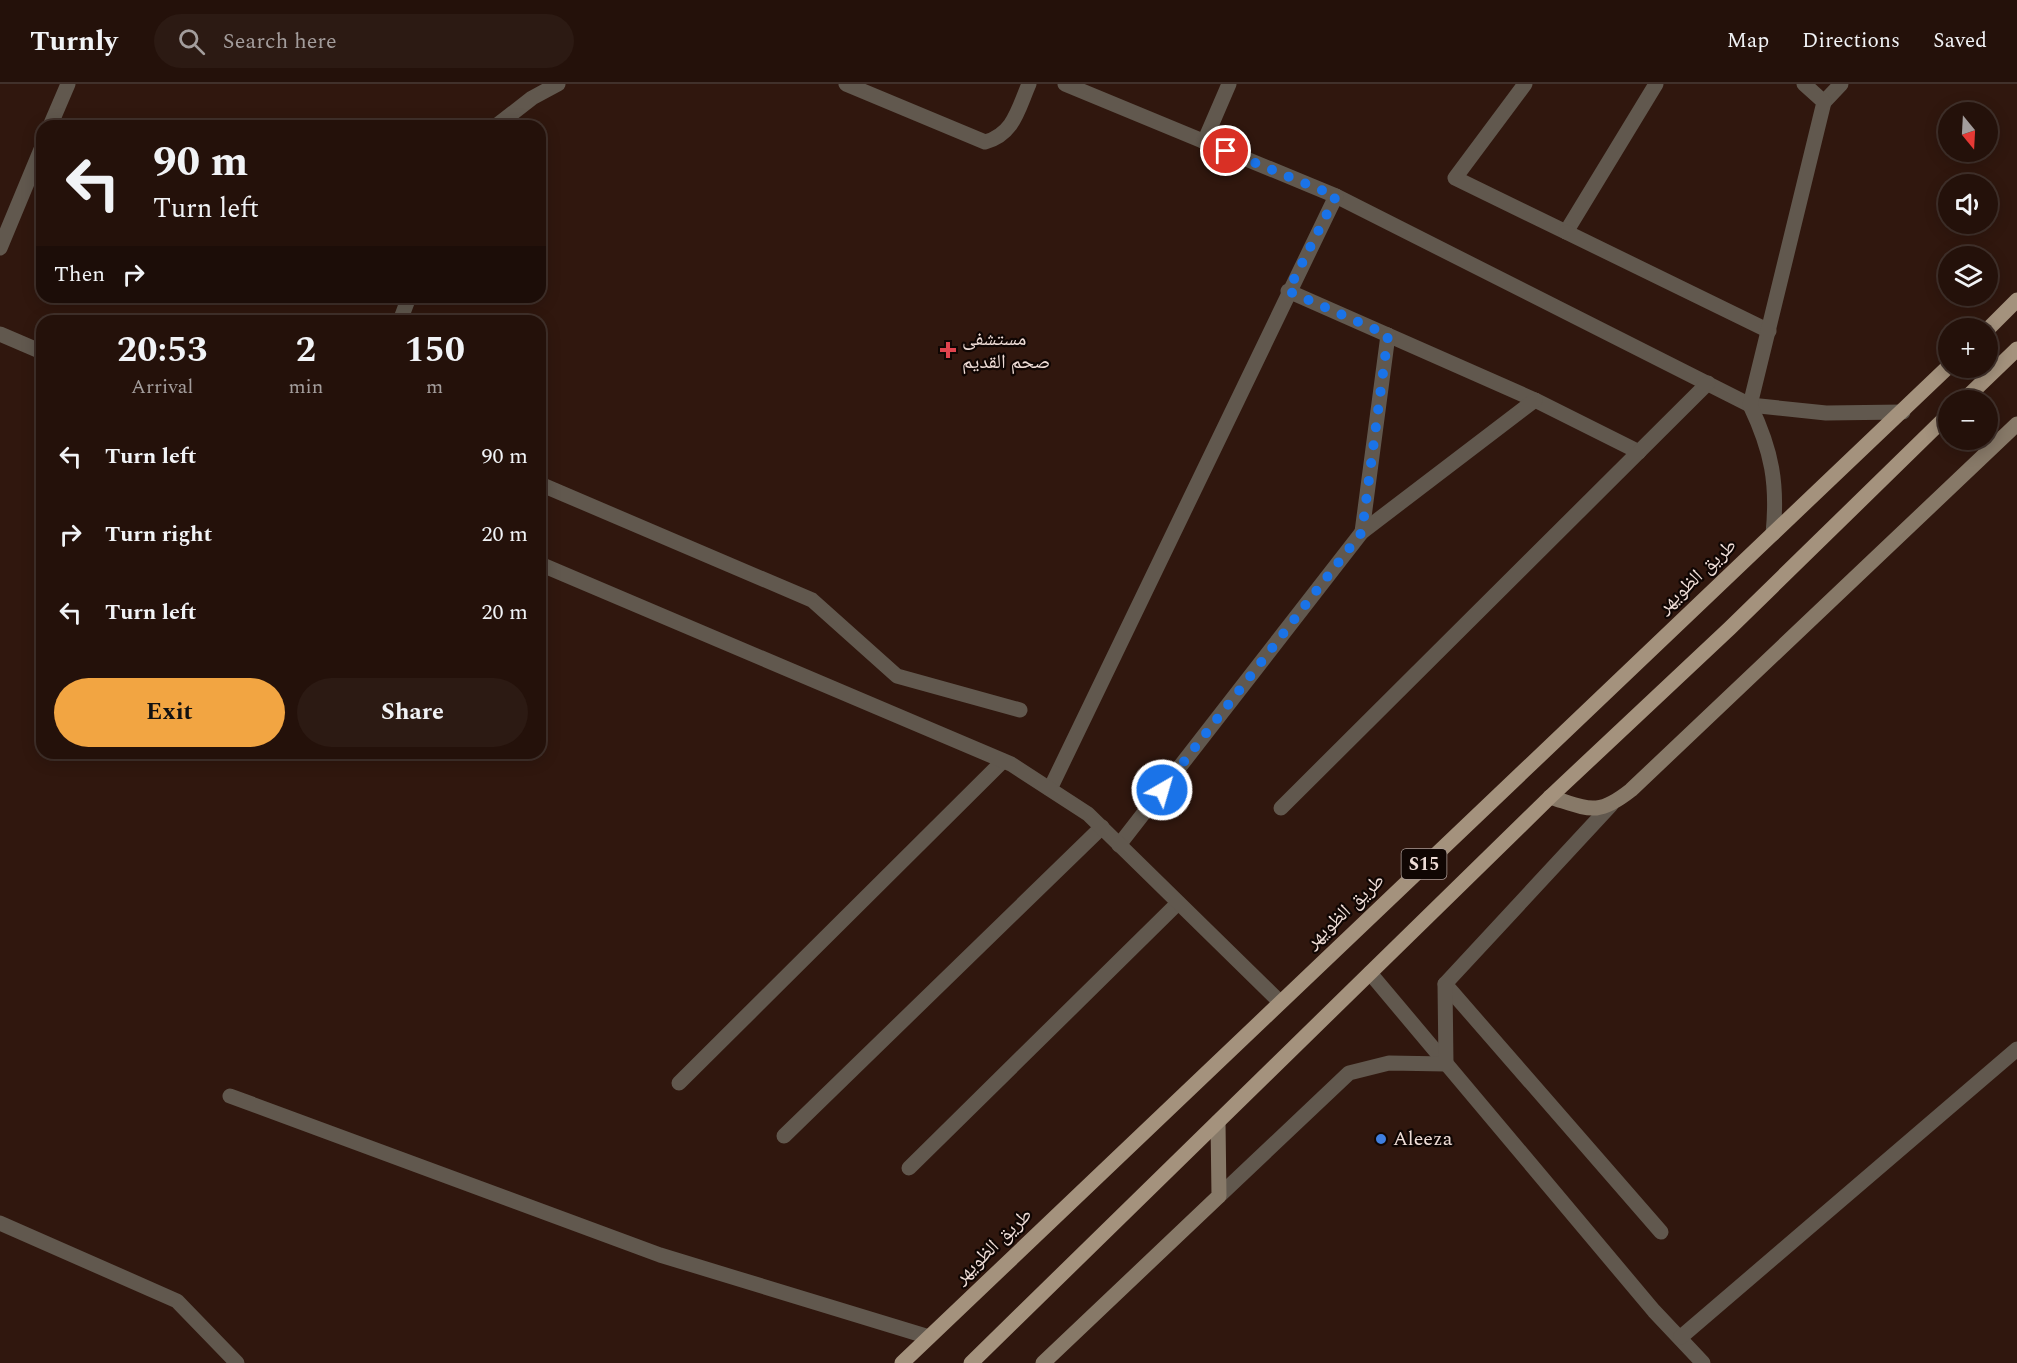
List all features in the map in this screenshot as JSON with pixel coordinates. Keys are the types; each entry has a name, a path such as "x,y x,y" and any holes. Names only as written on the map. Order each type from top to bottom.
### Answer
{"main road":[{"path":"1998,318 2017,300"},
{"path":"1974,390 2017,349"},
{"name":"طريق الظويهر","path":"902,1363 1279,1001 1938,377"},
{"name":"S15","path":"970,1363 1550,797 1730,628 1938,425"}],"street":[{"path":"53,120 68,84"},
{"path":"504,120 532,98 558,84"},
{"path":"846,84 985,142 1000,138 1010,126 1029,84"},
{"path":"1065,84 1094,90 1204,142 1336,196 1750,405 1826,412 1903,412"},
{"path":"1204,142 1229,84"},
{"path":"1525,84 1455,178 1769,331"},
{"path":"1566,232 1656,84"},
{"path":"1804,84 1824,102"},
{"path":"1773,534 1776,501 1773,468 1765,436 1750,405 1824,102 1840,84"},
{"path":"0,248 36,161"},
{"path":"1050,789 1288,291 1336,196"},
{"path":"1288,291 1535,400 1639,452"},
{"path":"0,334 36,349"},
{"path":"1362,532 1388,335"},
{"path":"1281,807 1708,383"},
{"path":"1119,845 1362,532 1535,400"},
{"path":"1446,1064 1445,984 1611,805 1640,782 2017,424"},
{"path":"546,487 812,600 897,676 1020,710"},
{"path":"546,567 1003,761 1088,814 1279,1001"},
{"path":"679,1083 1003,761"},
{"path":"1550,797 1590,809 1611,805"},
{"path":"784,1136 1102,827"},
{"path":"909,1168 1178,903"},
{"path":"1370,973 1654,1311 1703,1363"},
{"path":"1445,984 1661,1232"},
{"path":"1681,1338 2017,1049"},
{"path":"1043,1363 1349,1074 1389,1063 1446,1064"},
{"path":"230,1095 660,1255 929,1337"},
{"path":"1218,1122 1219,1196"},
{"path":"0,1222 177,1301 237,1363"}],"place":[{"name":"مستشفى صحم القديم","path":"948,350"},
{"name":"Aleeza","path":"1381,1139"}],"route":[{"path":"1162,790 1362,532 1388,335 1288,291 1336,196 1226,151"}]}
